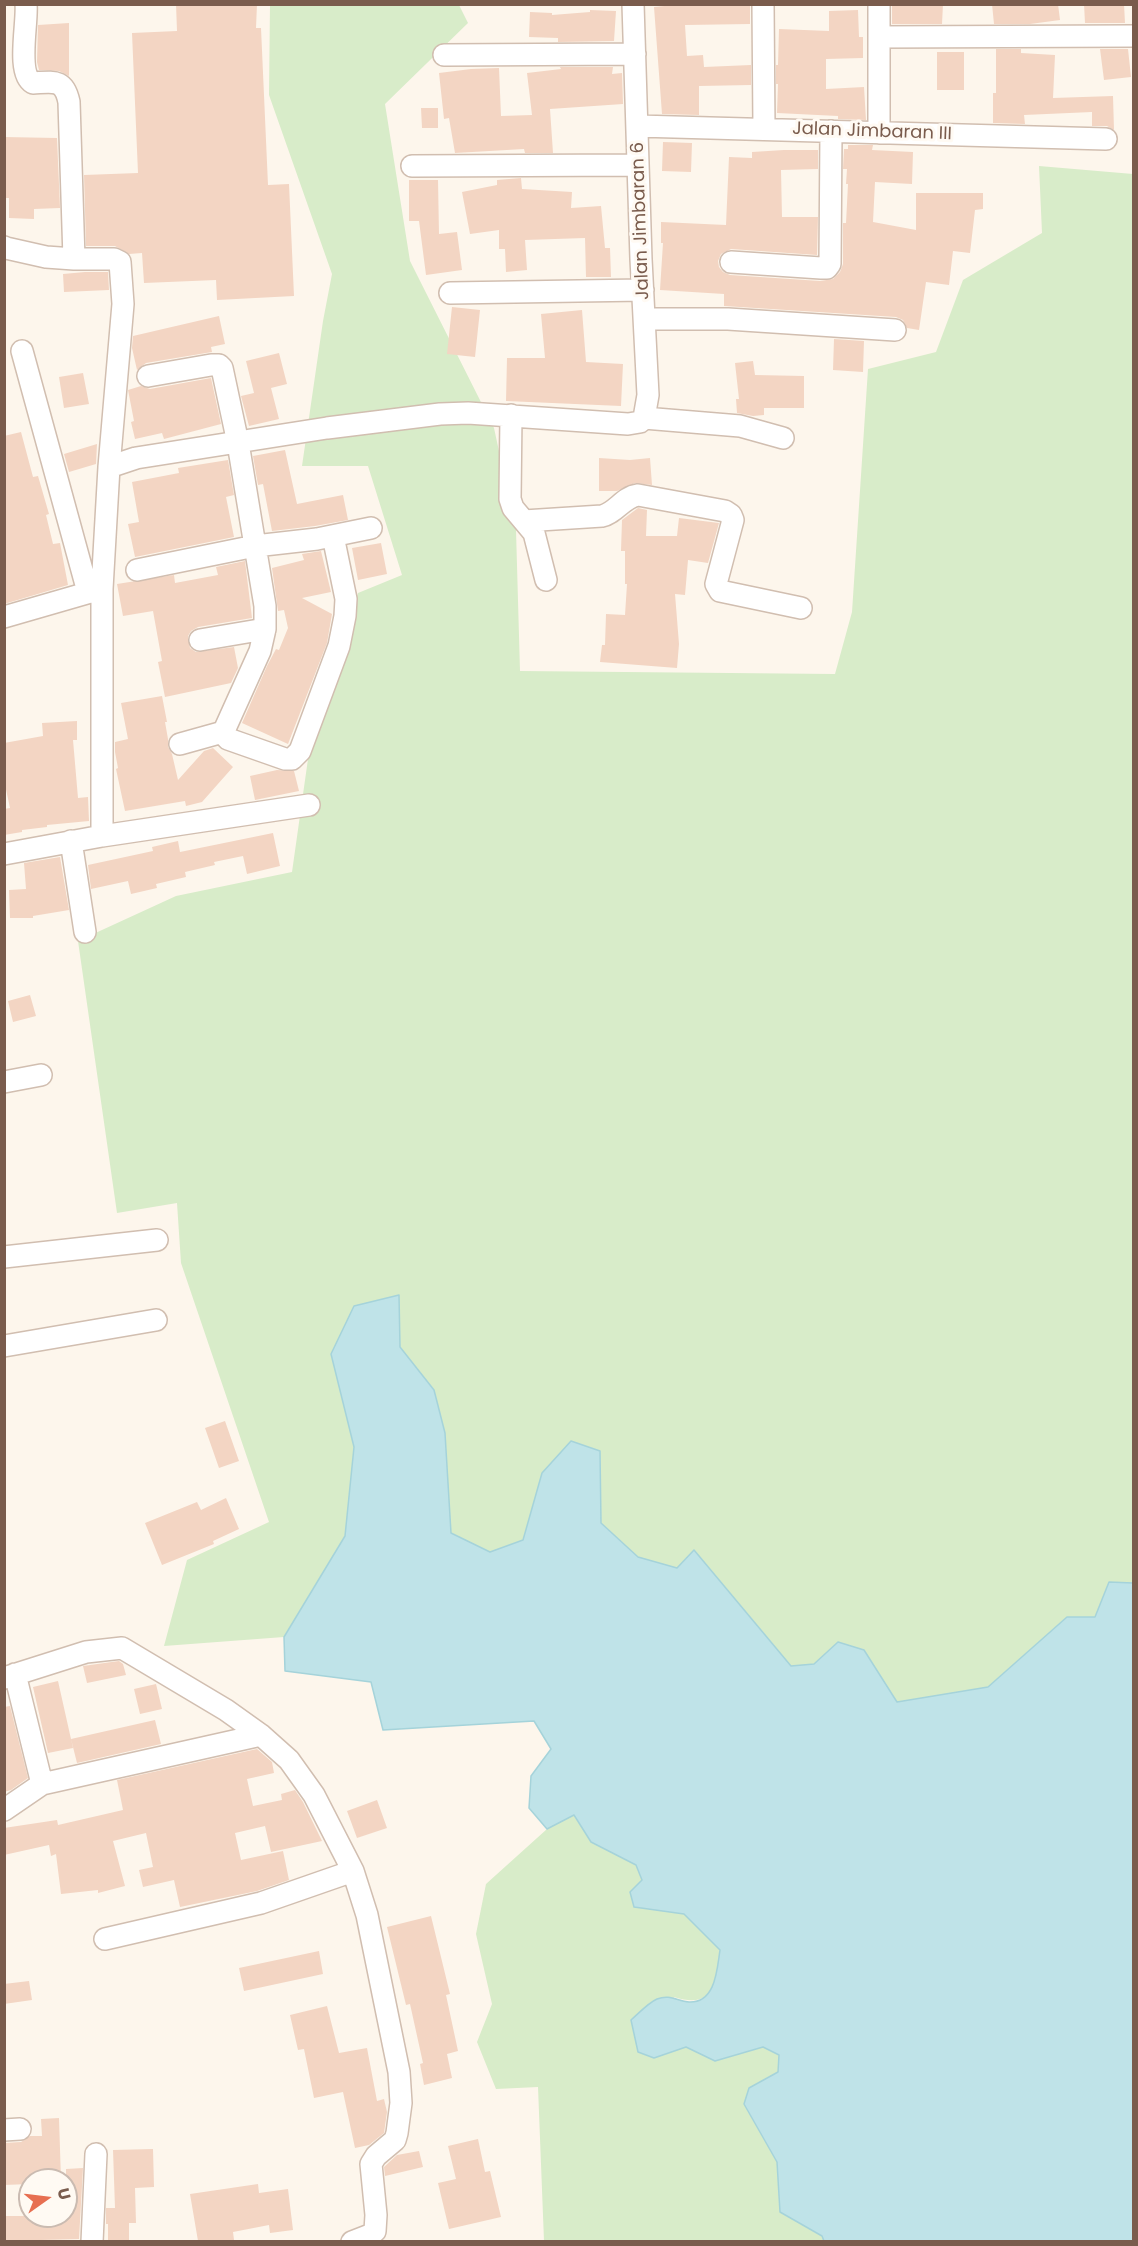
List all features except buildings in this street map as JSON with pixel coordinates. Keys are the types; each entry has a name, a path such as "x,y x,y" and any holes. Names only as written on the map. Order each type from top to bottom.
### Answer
{"street":[{"path":"26,4 24,61 27,78 33,83 55,82 60,84 68,96 74,259"},
{"name":"Jalan Jimbaran 6","path":"633,4 648,394 636,421"},
{"path":"763,4 764,129"},
{"path":"879,4 879,133"},
{"path":"879,37 1134,36"},
{"path":"444,55 635,54"},
{"name":"Jalan Jimbaran III","path":"638,126 1106,138"},
{"path":"730,262 821,268 830,264 831,130"},
{"path":"412,166 638,165"},
{"path":"4,247 46,257 114,259 122,266 123,304 109,467 95,591 102,836"},
{"path":"450,293 643,290"},
{"path":"645,319 728,319 894,330"},
{"path":"22,351 95,591"},
{"path":"148,376 211,365 221,366 231,402 262,584 265,629 260,651 223,732 180,744"},
{"path":"109,467 136,458 327,428 440,414 468,413 740,426 783,438"},
{"path":"511,415 510,500 513,508 532,529 536,537 546,580"},
{"path":"524,521 602,516 614,512 632,496 638,495 725,511 731,515 733,520 716,585 720,591 801,608"},
{"path":"137,570 255,546 333,536 371,528"},
{"path":"223,732 228,739 285,759 292,759 300,751 339,646 345,616 346,599 333,536"},
{"path":"4,617 95,591"},
{"path":"200,640 265,629"},
{"path":"4,854 102,836 309,805"},
{"path":"71,841 85,932"},
{"path":"4,1082 41,1075"},
{"path":"4,1257 157,1240"},
{"path":"4,1346 156,1320"},
{"path":"42,1784 10,1676 86,1652 121,1648 226,1710 261,1735 289,1760 314,1795 353,1871 367,1915 399,2072 401,2103 395,2140 376,2156 371,2164 375,2228 370,2235 352,2241"},
{"path":"4,1810 42,1784 261,1735"},
{"path":"105,1939 261,1903 353,1871"},
{"path":"92,2241 96,2154"}],"green space":[{"path":"270,5 459,5 468,23 385,104 410,261 494,428 516,530 520,671 835,674 852,612 868,369 936,352 963,280 1042,233 1039,166 1133,174 1134,1583 1109,1582 1095,1617 1067,1617 988,1687 897,1702 864,1650 838,1642 814,1664 791,1666 694,1550 677,1568 638,1557 601,1523 599,1451 542,1473 523,1541 490,1552 451,1533 445,1433 434,1390 400,1347 398,1295 331,1354 354,1447 345,1536 284,1637 164,1646 187,1560 269,1522 181,1263 177,1203 117,1213 78,941 176,896 292,872 308,759 358,593 402,575 368,466 302,466 332,274 269,95"},
{"path":"574,1815 591,1842 636,1865 642,1880 634,1907 684,1914 720,1950 714,1982 705,1996 698,2000 674,1997 654,2058 686,2047 715,2061 763,2047 779,2055 778,2072 749,2088 744,2104 777,2162 780,2212 822,2236 824,2241 544,2241 538,2087 496,2089 477,2042 492,2004 476,1934 486,1884 547,1829"}],"water":[{"path":"399,1295 400,1347 434,1390 445,1433 451,1533 490,1552 523,1540 542,1473 571,1441 600,1451 601,1523 638,1557 677,1568 694,1550 791,1666 814,1664 838,1642 864,1650 897,1702 988,1687 1067,1617 1095,1617 1109,1582 1133,1583 1133,2241 824,2241 822,2236 780,2212 777,2162 744,2104 749,2088 778,2072 779,2055 763,2047 715,2061 686,2047 654,2058 638,2052 631,2020 657,1999 670,1997 689,2002 705,1997 714,1984 720,1950 684,1914 634,1907 630,1892 642,1880 636,1865 591,1842 574,1815 547,1829 529,1808 531,1776 551,1749 534,1721 383,1730 371,1682 285,1671 284,1637 345,1536 354,1447 331,1354 354,1306"}]}
